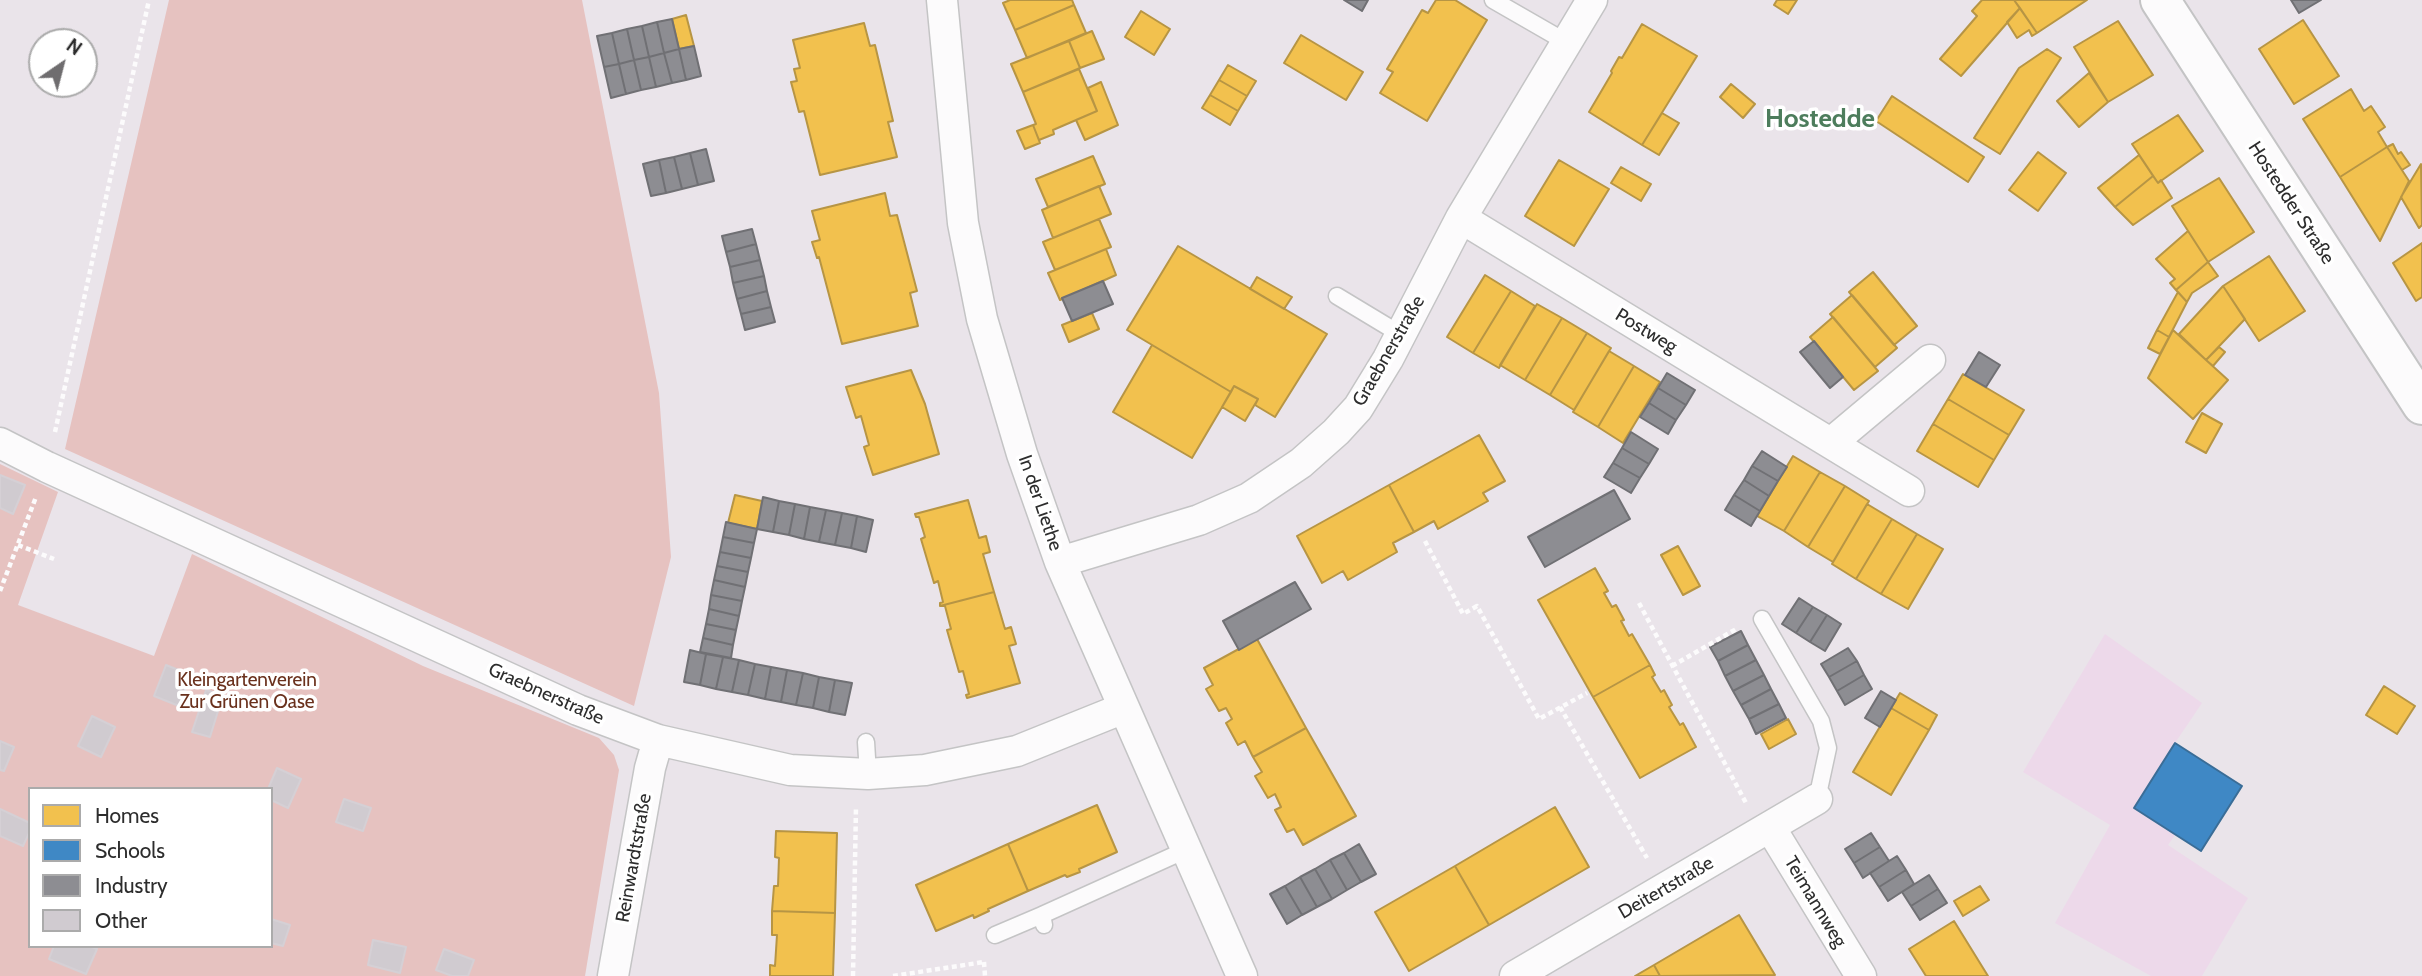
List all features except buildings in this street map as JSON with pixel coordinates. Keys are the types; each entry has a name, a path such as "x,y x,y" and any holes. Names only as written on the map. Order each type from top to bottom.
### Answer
{"main road":[{"name":"Hostedder Straße","path":"2160,0 2422,405"}],"street":[{"name":"In der Liethe","path":"942,0 963,223 982,319 1022,453 1060,562 1242,976"},
{"name":"Graebnerstraße","path":"1060,562 1199,520 1260,491 1301,463 1336,432 1358,408 1461,218 1592,0"},
{"name":"Postweg","path":"1461,218 1909,491"},
{"path":"1831,443 1930,360"},
{"name":"Graebnerstraße","path":"0,443 578,710 658,740 790,769 862,773 925,770 1017,751 1124,708"},
{"name":"Reinwardtstraße","path":"613,976 650,768 658,740"},
{"name":"Deitertstraße","path":"1515,976 1817,799"},
{"name":"Teimannweg","path":"1770,828 1861,976"}],"lane":[{"path":"1493,0 1566,42"},
{"path":"1337,296 1400,334"},
{"path":"1762,619 1821,721 1828,748 1817,799"},
{"path":"862,773 866,742"},
{"path":"995,935 1043,920 1188,849"}],"path":[{"path":"0,591 47,467 149,0"},
{"path":"1425,541 1463,614 1477,606 1539,719 1587,693"},
{"path":"18,545 54,559"},
{"path":"1639,603 1746,804"},
{"path":"1672,666 1742,625 1762,619"},
{"path":"1560,707 1648,860"},
{"path":"853,976 862,773"},
{"path":"893,976 984,962"}],"shaded area":[{"path":"2105,634 2202,703 2175,743 2242,786 2201,851 2175,835 2168,845 2248,898 2202,976 2151,976 2055,923 2110,825 2023,772"}],"green space":[{"path":"169,0 582,0 659,393 671,557 634,706 65,449"},
{"name":"Kleingartenverein Zur Grünen Oase","path":"0,464 58,492 18,605 154,656 192,554 423,666 599,738 614,755 619,770 585,976 0,976"}],"district":[{"name":"Hostedde","path":"1820,119"}]}
